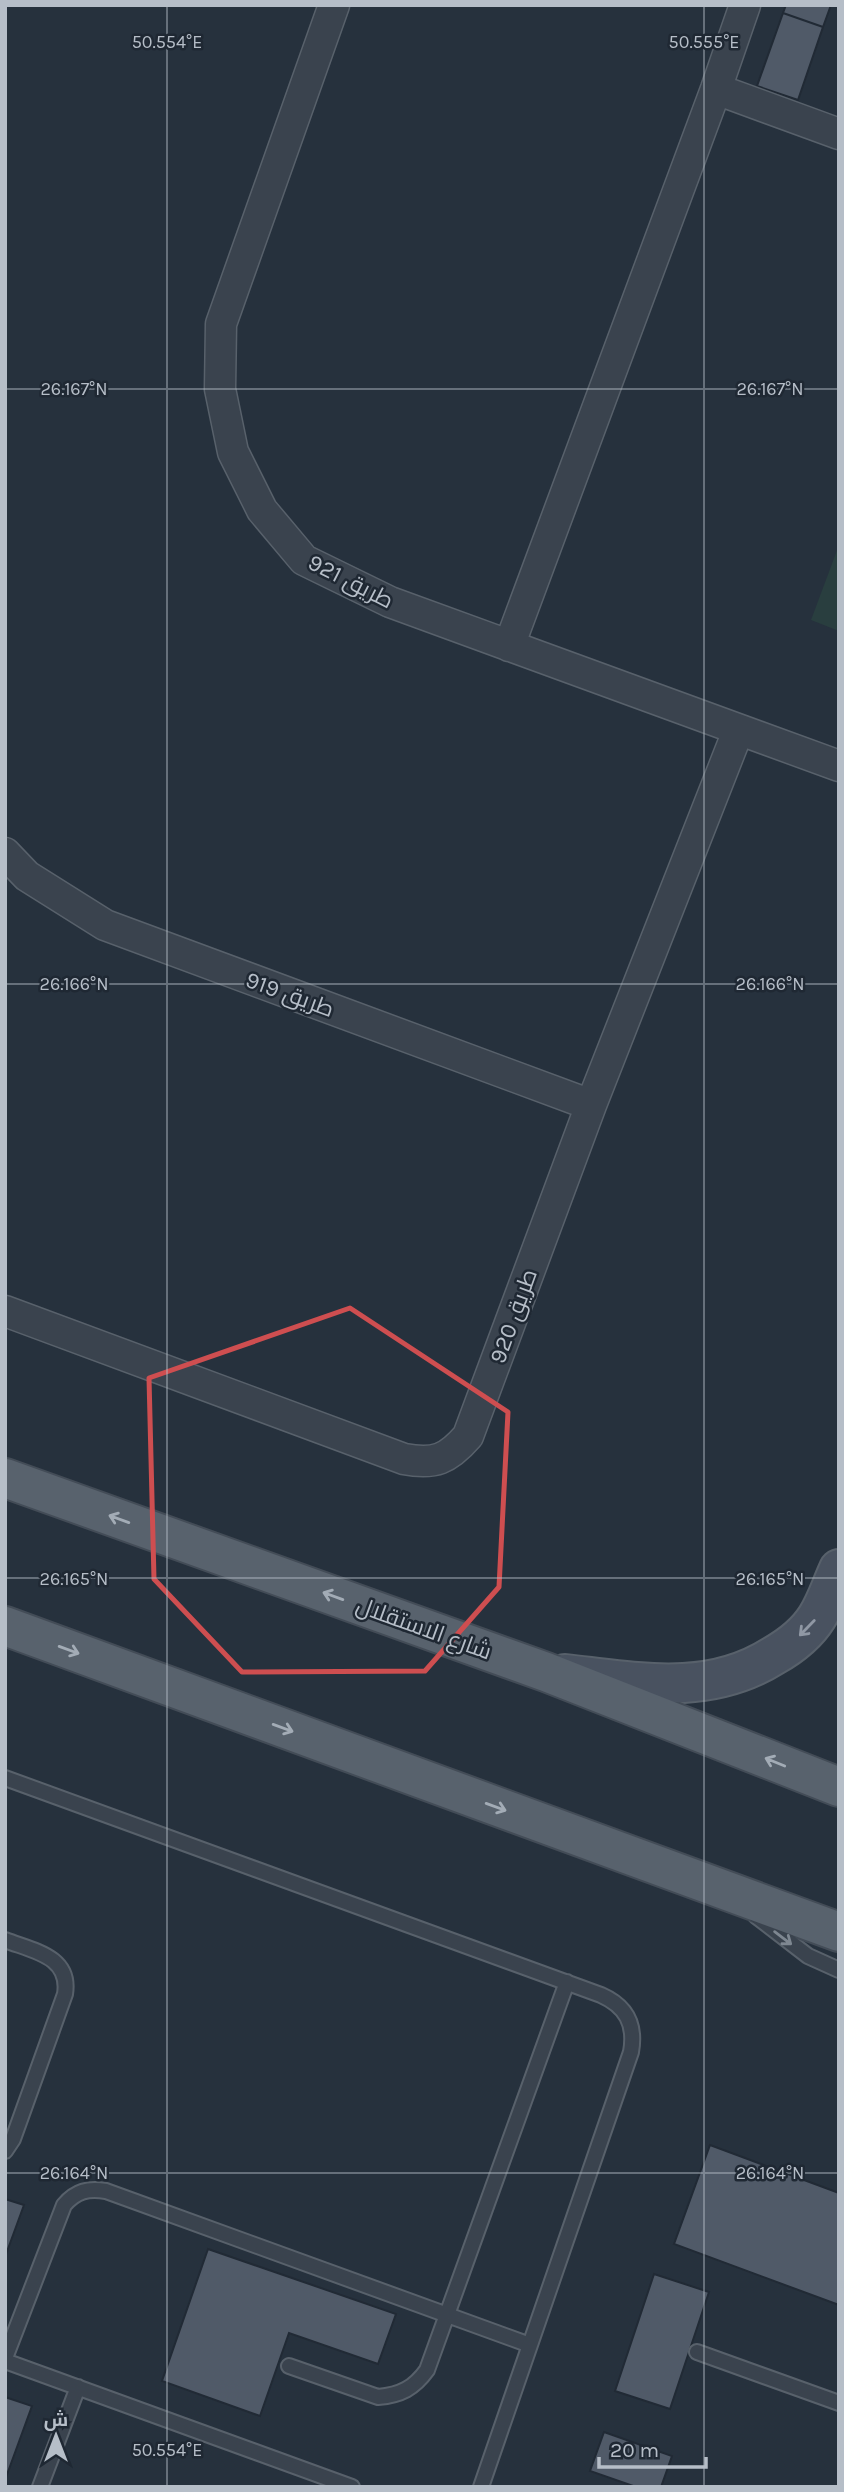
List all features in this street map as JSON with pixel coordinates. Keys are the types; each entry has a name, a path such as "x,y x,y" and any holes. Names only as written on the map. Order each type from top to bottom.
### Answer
{"main road":[{"name":"شارع الاستقلال","path":"5,1478 546,1672 839,1787"},
{"path":"5,1626 839,1932"}],"street":[{"name":"طريق 921","path":"334,5 221,324 219,389 233,452 262,510 304,560 390,602 839,766"},
{"path":"509,646 745,5"},
{"path":"716,89 839,134"},
{"name":"طريق 920","path":"5,1311 404,1460 424,1463 440,1460 455,1451 468,1436 591,1105 738,731"},
{"name":"طريق 919","path":"5,853 27,876 105,925 591,1105"},
{"path":"546,1672 666,1685 713,1681 755,1668 790,1646 817,1618 839,1569"}],"lane":[{"path":"5,1778 567,1982 614,2001 625,2011 632,2023 634,2038 631,2052 481,2487"},
{"path":"736,1894 757,1917 782,1938 808,1956 839,1970"},
{"path":"5,1940 56,1962 64,1970 67,1982 22,2115 13,2139 5,2151"},
{"path":"289,2366 378,2397 407,2391 419,2382 427,2370 567,1982"},
{"path":"352,2487 5,2360 64,2205 71,2196 82,2190 94,2189 530,2345"},
{"path":"697,2352 839,2403"},
{"path":"40,2487 78,2388"}],"highlighted area":[{"path":"350,1308 508,1412 499,1587 425,1671 242,1672 154,1579 149,1378"}],"green space":[{"path":"839,545 839,631 811,620"}],"building":[{"path":"786,5 831,5 823,27 783,13"},
{"path":"783,13 823,27 798,100 757,86"},
{"path":"710,2145 839,2193 839,2305 674,2244"},
{"path":"5,2199 24,2205 5,2257"},
{"path":"208,2249 396,2314 378,2364 289,2333 260,2416 162,2381"},
{"path":"654,2274 709,2292 670,2409 615,2391"},
{"path":"5,2397 32,2406 5,2480"},
{"path":"604,2432 672,2456 661,2487 636,2487 590,2471"}]}
